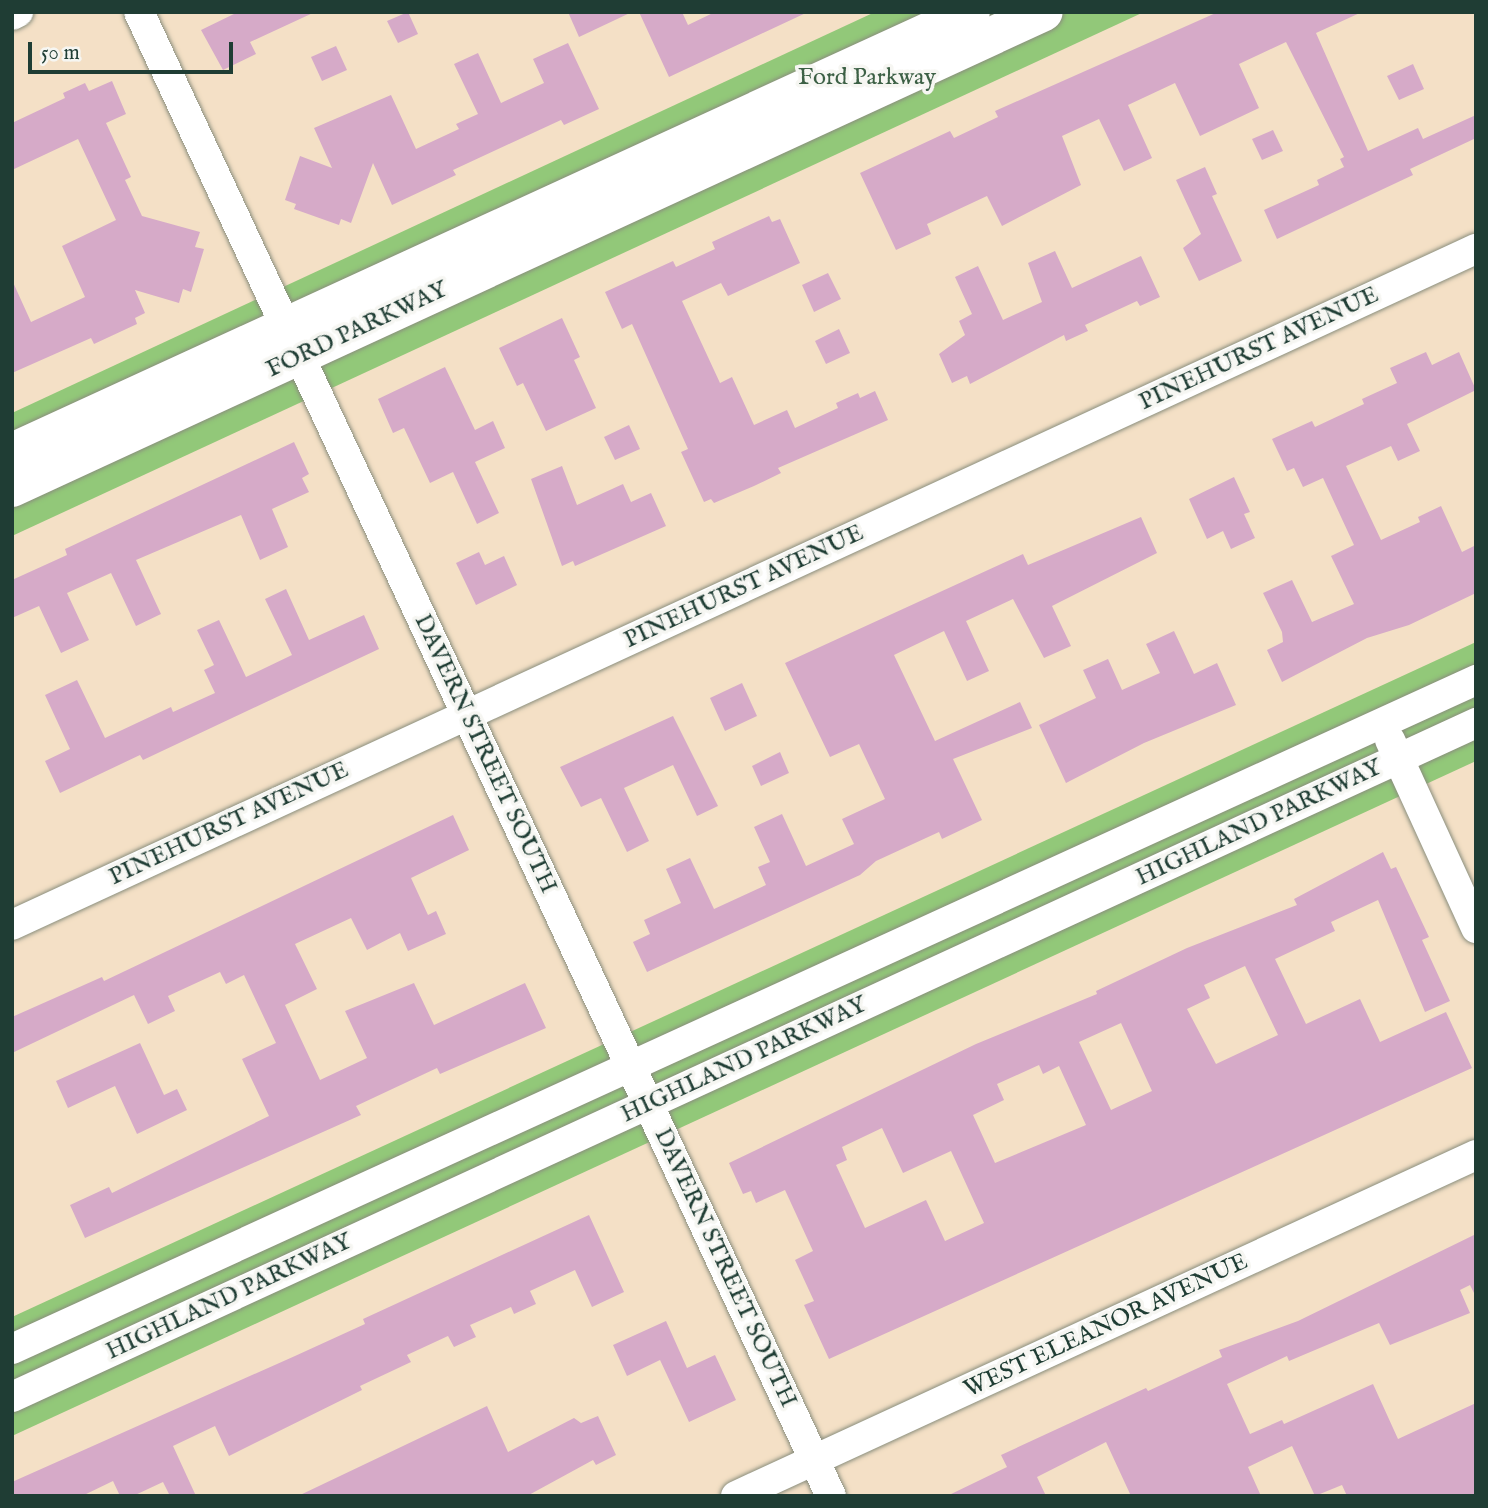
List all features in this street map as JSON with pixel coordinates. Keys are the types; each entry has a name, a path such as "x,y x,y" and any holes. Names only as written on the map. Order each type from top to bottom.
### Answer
{"main road":[{"name":"FORD PARKWAY","path":"12,488 293,342 971,12"},
{"name":"FORD PARKWAY","path":"12,452 293,342 1044,12"}],"street":[{"path":"12,15 18,12"},
{"name":"DAVERN STREET SOUTH","path":"139,12 831,1496"},
{"name":"PINEHURST AVENUE","path":"12,925 1476,249"},
{"name":"HIGHLAND PARKWAY","path":"12,1349 1476,680"},
{"path":"1382,723 1476,928"},
{"name":"HIGHLAND PARKWAY","path":"12,1397 1476,723"},
{"name":"WEST ELEANOR AVENUE","path":"736,1496 1476,1155"}],"green space":[{"name":"Ford Parkway","path":"875,12 1144,12 12,536 12,413"},
{"path":"1476,642 1476,761 12,1436 12,1317"}],"building":[{"path":"238,12 315,12 250,42 256,54 223,70 201,30"},
{"path":"408,12 418,34 398,43 387,21"},
{"path":"568,12 632,12 579,37"},
{"path":"639,12 682,12 688,25 715,12 808,12 669,77"},
{"path":"1218,12 1362,12 1316,33 1368,151 1418,128 1423,139 1476,115 1476,138 1410,169 1413,175 1277,239 1264,210 1319,185 1317,180 1344,167 1340,159 1344,157 1286,42 1239,64 1259,108 1200,136 1175,83 1128,105 1152,158 1124,171 1099,119 1062,136 1081,185 1002,226 987,196 927,224 931,234 896,250 860,173 950,131 954,138 998,117 995,111"},
{"path":"568,43 599,109 564,125 561,120 453,170 456,175 392,205 373,163 351,223 341,219 339,225 294,209 296,204 285,200 300,156 332,168 314,128 391,95 416,149 459,129 456,124 478,114 454,64 478,53 501,103 544,83 533,59"},
{"path":"336,46 347,70 322,81 311,57"},
{"path":"1413,64 1424,89 1399,100 1387,76"},
{"path":"112,81 126,114 106,123 131,177 125,180 142,216 200,232 195,247 204,249 191,292 183,289 179,303 135,290 145,313 135,318 137,324 94,344 91,338 12,373 12,280 31,322 85,297 62,246 116,220 78,139 12,170 12,123 65,98 63,93 85,83 89,91"},
{"path":"1273,130 1283,151 1262,160 1252,139"},
{"path":"1205,167 1217,194 1212,196 1242,261 1199,281 1183,248 1201,234 1176,180"},
{"path":"769,216 772,222 780,219 800,263 728,296 721,283 682,301 720,383 732,377 754,425 787,410 795,428 838,408 836,403 858,393 860,398 875,391 888,420 778,468 781,473 754,486 714,503 711,499 704,502 681,452 688,449 632,324 622,329 605,292 673,261 676,267 715,249 712,242"},
{"path":"1055,251 1072,288 1141,256 1160,297 1140,306 1137,301 1085,325 1088,331 1066,341 1064,335 970,384 967,376 952,383 939,354 965,335 959,321 972,314 955,277 978,266 1003,320 1042,302 1028,263"},
{"path":"828,273 841,299 814,312 802,285"},
{"path":"562,318 580,357 574,360 596,408 546,431 523,383 517,386 499,348"},
{"path":"839,329 850,353 826,364 815,341"},
{"path":"1426,352 1432,365 1459,352 1476,390 1407,424 1420,451 1398,461 1391,446 1346,466 1381,540 1420,522 1418,517 1441,506 1462,552 1476,545 1476,593 1409,625 1367,638 1282,682 1267,650 1283,642 1282,632 1263,593 1292,580 1312,622 1354,604 1331,556 1354,545 1323,478 1303,487 1294,468 1287,471 1272,439 1312,421 1315,427 1364,404 1362,399 1397,383 1390,368"},
{"path":"445,367 475,430 493,421 505,448 475,462 499,513 477,524 453,472 430,483 404,428 393,433 378,399"},
{"path":"629,425 640,449 615,460 604,437"},
{"path":"294,442 309,474 302,478 309,492 272,509 288,547 260,560 241,515 136,560 161,614 136,626 111,573 67,593 89,640 61,653 39,606 12,618 12,580 67,555 65,549"},
{"path":"562,466 577,505 623,484 631,502 651,493 666,526 575,566 573,561 562,566 531,479"},
{"path":"1234,477 1250,512 1244,514 1255,538 1231,549 1223,531 1207,539 1189,499"},
{"path":"1141,517 1157,553 1052,606 1071,646 1044,658 1013,599 966,621 989,671 967,681 944,631 894,655 935,741 1020,702 1032,728 953,759 982,820 942,839 939,832 876,861 860,875 647,972 633,942 650,934 644,920 681,903 666,869 690,858 714,909 766,885 758,867 770,862 754,827 782,814 806,866 854,844 842,819 885,799 859,744 830,757 785,663 1023,554 1028,565"},
{"path":"479,552 485,565 504,556 517,585 476,605 456,563"},
{"path":"286,589 309,640 364,615 379,649 143,760 140,755 60,793 45,761 70,749 45,695 77,680 105,738 171,707 173,712 215,693 204,670 214,665 197,630 219,620 246,677 292,655 265,599"},
{"path":"1174,631 1194,674 1217,663 1236,705 1144,743 1066,783 1039,725 1096,698 1083,670 1108,659 1122,690 1160,673 1146,644"},
{"path":"742,683 757,716 725,731 710,698"},
{"path":"673,716 718,806 697,816 673,765 624,788 649,841 627,852 601,798 581,807 560,767"},
{"path":"780,752 789,773 761,786 752,766"},
{"path":"453,815 469,850 411,878 428,915 436,911 446,934 408,951 400,933 367,950 351,918 295,944 317,989 285,1005 320,1080 367,1058 345,1011 414,983 434,1025 525,983 546,1028 440,1074 437,1068 356,1106 361,1115 85,1238 70,1205 109,1187 112,1193 269,1116 242,1059 276,1043 244,975 226,984 220,972 168,996 175,1011 148,1024 134,995 12,1053 12,1017 102,977 104,981"},
{"path":"1383,852 1391,869 1396,867 1429,937 1422,940 1450,1001 1425,1012 1378,900 1331,922 1335,931 1275,959 1306,1024 1360,999 1380,1042 1446,1012 1472,1068 829,1359 804,1305 814,1301 795,1260 813,1251 785,1190 756,1203 751,1191 743,1194 729,1163 976,1044 1097,994 1096,991 1187,948 1297,905 1294,899","holes":["1245,966 1278,1035 1216,1064 1187,1009 1210,998 1204,985","1121,1023 1152,1091 1111,1110 1079,1042","1039,1065 1043,1074 1059,1066 1086,1125 995,1163 973,1115 1004,1100 997,1084","882,1128 903,1173 951,1151 984,1223 945,1241 926,1200 865,1228 836,1165 847,1160 842,1147"]},
{"path":"140,1043 164,1095 177,1089 187,1110 137,1134 115,1086 68,1108 56,1081"},
{"path":"589,1215 624,1292 592,1307 575,1270 530,1291 536,1304 514,1314 511,1307 470,1325 476,1337 454,1347 448,1336 407,1355 411,1362 360,1386 362,1390 229,1456 215,1426 173,1446 196,1496 170,1496 163,1482 133,1496 120,1496 113,1481 82,1496 12,1496 12,1482 365,1324 363,1319"},
{"path":"1476,1234 1476,1297 1470,1285 1460,1290 1470,1313 1390,1345 1379,1323 1289,1361 1287,1356 1227,1384 1250,1434 1282,1420 1284,1424 1373,1384 1398,1439 1476,1403 1476,1496 1347,1496 1342,1485 1315,1496 1292,1446 1248,1467 1261,1496 1131,1496 1106,1442 1037,1477 1046,1496 947,1496 1007,1467 1001,1455 1146,1388 1148,1391 1222,1357 1219,1350 1298,1321"},
{"path":"666,1321 687,1368 715,1355 736,1400 689,1422 660,1360 627,1376 613,1345"},
{"path":"487,1406 508,1452 574,1418 581,1423 598,1416 616,1455 596,1465 593,1460 527,1496 298,1496"}]}
